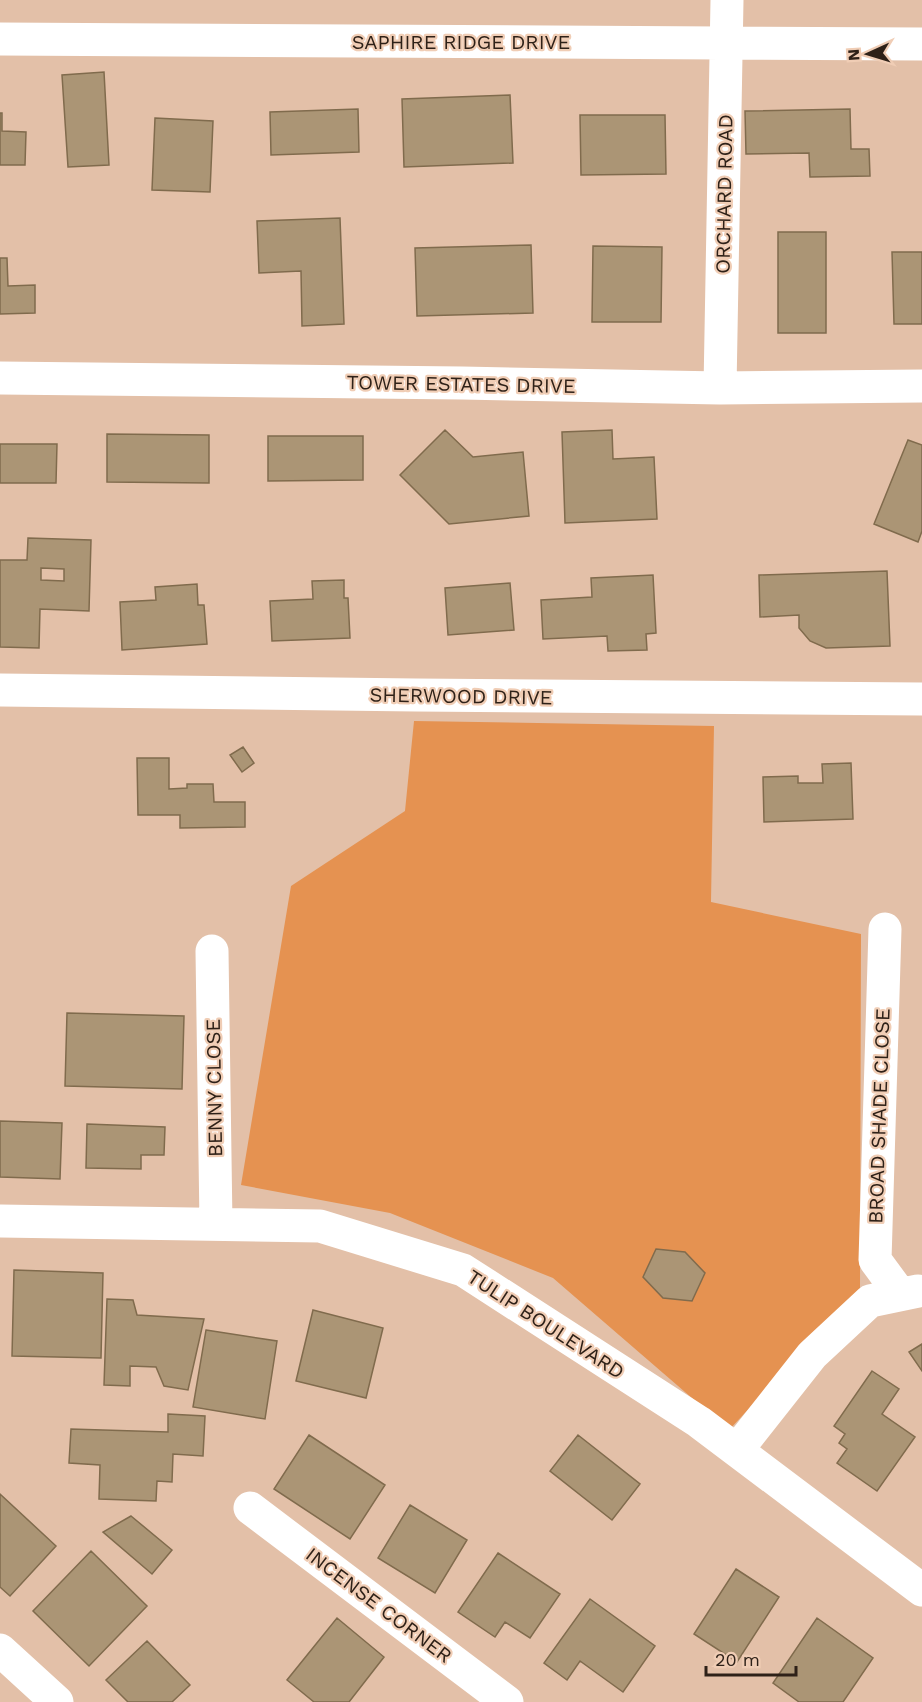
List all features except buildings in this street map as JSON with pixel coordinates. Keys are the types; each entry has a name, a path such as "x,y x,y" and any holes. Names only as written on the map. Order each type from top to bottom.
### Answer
{"street":[{"name":"ORCHARD ROAD","path":"720,388 728,0"},
{"name":"SAPHIRE RIDGE DRIVE","path":"0,39 922,44"},
{"name":"TOWER ESTATES DRIVE","path":"0,378 720,388 922,386"},
{"name":"SHERWOOD DRIVE","path":"0,690 922,699"},
{"name":"BROAD SHADE CLOSE","path":"885,929 875,1260 911,1292"},
{"name":"BENNY CLOSE","path":"212,951 216,1224"},
{"name":"TULIP BOULEVARD","path":"0,1221 320,1226 463,1270 699,1422 922,1590"},
{"path":"737,1450 812,1355 870,1301 911,1292"},
{"name":"INCENSE CORNER","path":"250,1508 507,1702"},
{"path":"0,1650 57,1702"}],"shaded area":[{"path":"414,721 714,726 711,902 861,934 860,1290 729,1430 553,1278 390,1213 241,1185 291,886 405,811"}]}
